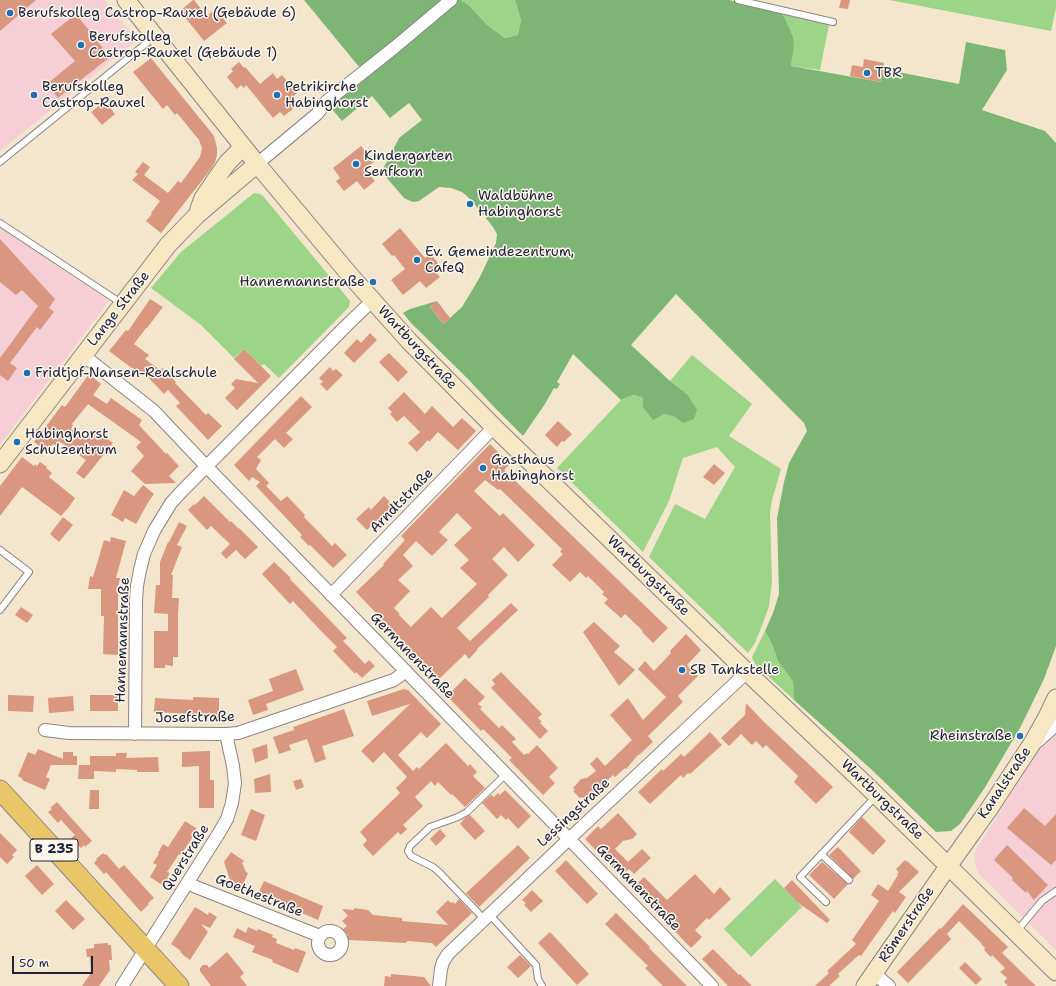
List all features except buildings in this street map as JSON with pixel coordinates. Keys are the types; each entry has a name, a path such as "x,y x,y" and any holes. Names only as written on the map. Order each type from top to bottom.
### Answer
{"main road":[{"name":"Wartburgstraße","path":"126,0 257,164 372,301 414,346 494,427 747,672 877,795 1056,972"},
{"name":"Lange Straße","path":"197,215 203,198 228,162 243,147"},
{"name":"Lange Straße","path":"0,464 168,246 197,215 257,164"},
{"name":"Kanalstraße","path":"949,865 1027,752 1056,698"},
{"name":"B 235","path":"0,790 179,986"},
{"name":"Römerstraße","path":"870,980 949,865"}],"street":[{"path":"257,164 316,114 327,101 451,0"},
{"name":"Hannemannstraße","path":"135,734 137,586 144,554 154,531 171,504 372,301"},
{"name":"Germanenstraße","path":"83,355 154,411 712,986"},
{"name":"Arndtstraße","path":"331,595 494,427"},
{"name":"Josefstraße","path":"45,730 69,733 238,733 394,680 406,672"},
{"name":"Lessingstraße","path":"439,986 441,969 448,954 747,672"},
{"path":"1027,752 1056,725"},
{"name":"Querstraße","path":"122,986 227,819 232,803 235,783 226,734"},
{"name":"Goethestraße","path":"188,883 320,936"},
{"path":"870,980 889,986"}],"lane":[{"path":"738,0 833,22"},
{"path":"0,162 155,36"},
{"path":"0,223 122,304"},
{"path":"0,550 29,572 0,610"},
{"path":"506,774 467,812 458,817 430,827 410,846 408,851 411,856 439,872 536,965 538,979 542,986"},
{"path":"826,902 800,877 877,795"},
{"path":"821,854 848,880"},
{"path":"1016,932 1042,901 1056,890"}],"shaded area":[{"name":"Berufskolleg Castrop-Rauxel","path":"0,0 104,0 137,40 0,151"},
{"name":"Fridtjof-Nansen-Realschule","path":"0,228 109,301 0,445"},
{"path":"1056,714 1056,950 980,875 976,868 974,857 977,848 1035,756"}],"green space":[{"path":"304,0 444,0 360,68"},
{"path":"455,0 461,0 470,6 487,25 505,38 518,35 521,20 515,0 729,0 782,13 793,37 794,46 791,66 881,82 883,69 959,84 966,42 1005,50 1007,70 982,110 1045,131 1056,143 1056,646 1044,679 1020,728 984,789 960,824 951,831 936,832 872,770 794,700 793,682 778,661 772,644 765,631 779,594 777,518 784,482 789,463 807,431 804,423 676,294 631,345 670,381 687,394 697,410 694,419 683,423 675,417 664,414 653,420 643,407 643,398 634,395 621,400 573,354 557,382 560,384 557,389 554,388 523,436 411,323 403,313 410,309 437,301 430,307 443,324 462,307 480,277 496,243 497,234 482,213 462,192 451,188 439,187 419,201 413,202 404,198 386,177 384,167 399,138 422,120 409,103 390,118 372,96 342,121 327,103"},
{"path":"461,0 515,0 521,20 518,35 505,38 487,25 470,6"},
{"path":"889,0 1056,0 1056,8 1051,31"},
{"path":"782,13 829,25 820,70 791,66 794,46"},
{"path":"254,193 263,196 350,301 349,307 279,378 264,364 261,366 244,349 234,358 201,325 151,288 181,252"},
{"path":"692,355 752,404 729,436 781,469 770,512 772,581 769,606 755,643 748,653 649,557 675,504 705,519 735,467 717,447 683,458 669,501 643,552 557,468 621,400 627,397 634,395 643,398 664,414 675,417 683,423 687,394 670,381"},
{"path":"765,631 772,644 778,661 793,682 794,700 756,665 753,660 752,657"},
{"path":"775,879 802,907 751,957 724,929"}],"place":[{"name":"Berufskolleg Castrop-Rauxel (Gebäude 6)","path":"10,13"},
{"name":"Berufskolleg Castrop-Rauxel (Gebäude 1)","path":"81,45"},
{"name":"TBR","path":"867,73"},
{"name":"Berufskolleg Castrop-Rauxel","path":"34,95"},
{"name":"Petrikirche Habinghorst","path":"277,95"},
{"name":"Kindergarten Senfkorn","path":"356,164"},
{"name":"Waldbühne Habinghorst","path":"470,204"},
{"name":"Ev. Gemeindezentrum, CafeQ","path":"417,260"},
{"name":"Hannemannstraße","path":"373,282"},
{"name":"Fridtjof-Nansen-Realschule","path":"27,373"},
{"name":"Habinghorst Schulzentrum","path":"17,442"},
{"name":"Gasthaus Habinghorst","path":"483,468"},
{"name":"SB Tankstelle","path":"682,670"},
{"name":"Rheinstraße","path":"1020,736"}]}
